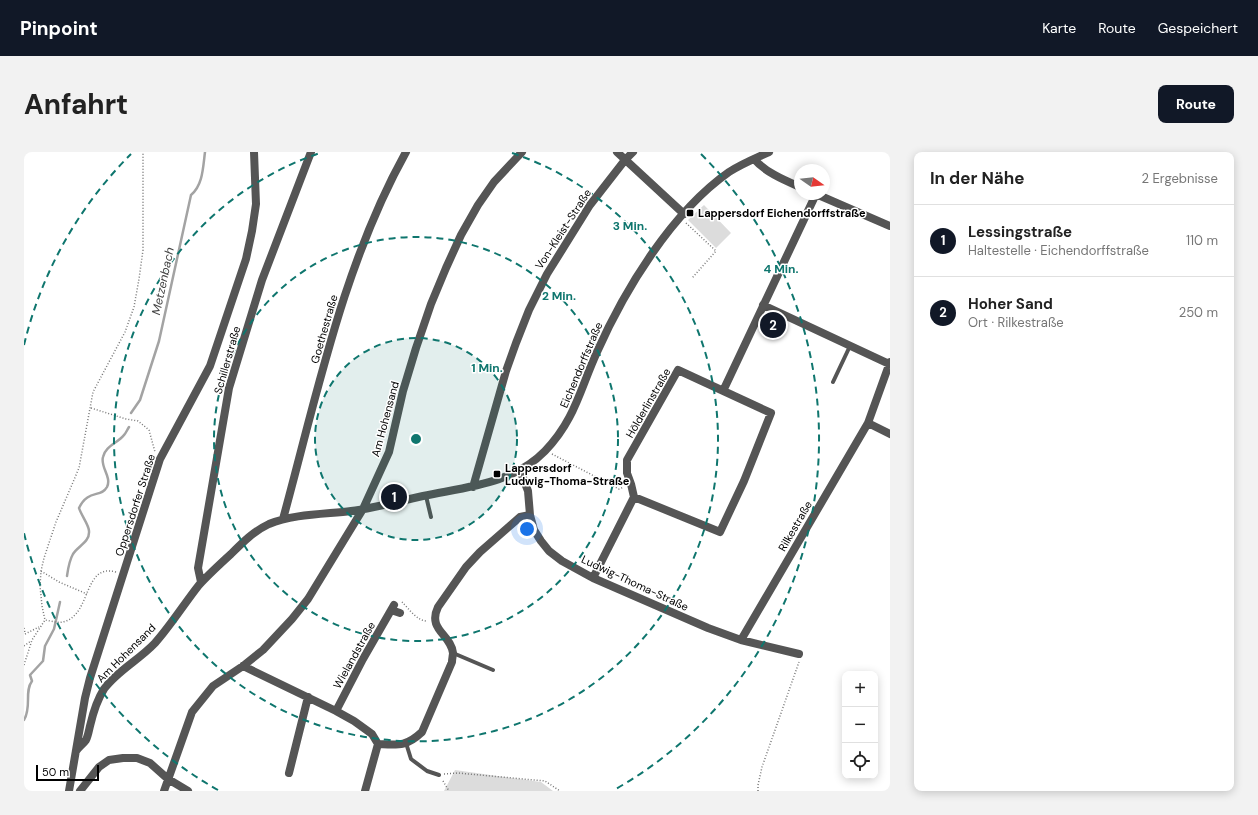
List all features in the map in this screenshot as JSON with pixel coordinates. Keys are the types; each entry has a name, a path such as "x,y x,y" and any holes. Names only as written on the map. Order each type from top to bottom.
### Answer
{"street":[{"name":"Oppersdorfer Straße","path":"69,791 85,698 90,678 160,459 210,366 246,259 256,204 254,152"},
{"name":"Schillerstraße","path":"201,582 198,568 229,388 262,280 311,152"},
{"name":"Goethestraße","path":"283,519 347,287 370,228 406,152"},
{"name":"Am Hohensand","path":"76,751 87,738 99,698 105,688 155,642 201,582 244,541 255,532 283,519 363,509 389,452 403,391 430,304 455,248 478,205 494,182 522,152"},
{"path":"617,152 682,216"},
{"name":"Von-Kleist-Straße","path":"473,486 506,371 529,310 547,274 568,238 590,205 633,152"},
{"name":"Eichendorffstraße","path":"363,509 473,486 506,477 520,470 546,450 566,425 574,409 596,352 617,311 658,245 682,216 711,187 731,171 769,152"},
{"path":"754,159 759,165 794,184"},
{"path":"593,578 634,497 720,532 744,481 771,413 723,391 813,200"},
{"path":"830,200 890,226"},
{"name":"Rilkestraße","path":"741,640 868,423 890,363 850,346 764,305"},
{"name":"Hölderlinstraße","path":"634,497 627,473 627,460 678,370 723,391"},
{"path":"868,423 890,434"},
{"name":"Ludwig-Thoma-Straße","path":"520,470 528,491 530,515 534,530 549,551 562,561 593,578 701,625 741,640 799,654"},
{"path":"164,791 192,712 213,686 263,650 292,619 308,599 363,509"},
{"path":"378,744 393,745 406,743 422,732 452,662 453,653 451,646 438,628 435,621 435,614 438,607 466,567 480,552 520,517 530,515"},
{"path":"393,607 400,613"},
{"name":"Wielandstraße","path":"336,711 363,659 393,607"},
{"path":"242,666 336,711 354,721 372,734 378,744 365,791"},
{"path":"288,773 308,698"},
{"path":"80,791 99,767 109,760 124,758 137,758 150,763 168,779 188,791"}],"lane":[{"path":"834,382 850,346"},
{"path":"426,496 431,518"},
{"path":"453,653 493,670"},
{"path":"406,743 411,759 427,771 439,775"}],"path":[{"path":"24,665 32,640 45,620 40,586 41,571 56,522 79,468 93,392 125,332 134,307 143,250 143,152"},
{"path":"682,216 716,251 692,278"},
{"path":"90,408 143,424 149,430 154,450 160,459"},
{"path":"546,450 619,489 631,484"},
{"path":"45,620 58,623 66,622 76,615 94,578 101,571 109,570 124,574"},
{"path":"41,571 59,582 87,594"},
{"path":"393,607 402,602 423,621"},
{"path":"24,628 24,634 41,627"},
{"path":"24,646 32,640"},
{"path":"758,791 762,767 800,658 799,654"},
{"path":"449,791 439,775 458,773 545,781 560,791"}],"shaded area":[{"path":"704,205 731,233 716,248 688,220"},
{"path":"455,770 541,782 553,791 444,791"}],"waterway":[{"name":"Metzenbach","path":"131,413 140,400 159,341 191,195 195,191 200,181 205,152"},
{"name":"Metzenbach","path":"67,576 73,554 86,541 89,535 88,526 79,508 86,498 101,492 107,487 108,480 103,464 104,453 121,438 129,427"},
{"name":"Metzenbach","path":"24,720 28,710 28,690 32,681 30,675 43,661 45,646 54,629 60,602"}],"place":[{"name":"Lappersdorf Eichendorffstraße","path":"690,213"},
{"name":"Hoher Sand","path":"773,325"},
{"name":"Lappersdorf Ludwig-Thoma-Straße","path":"497,474"},
{"name":"Lessingstraße","path":"394,497"}]}
